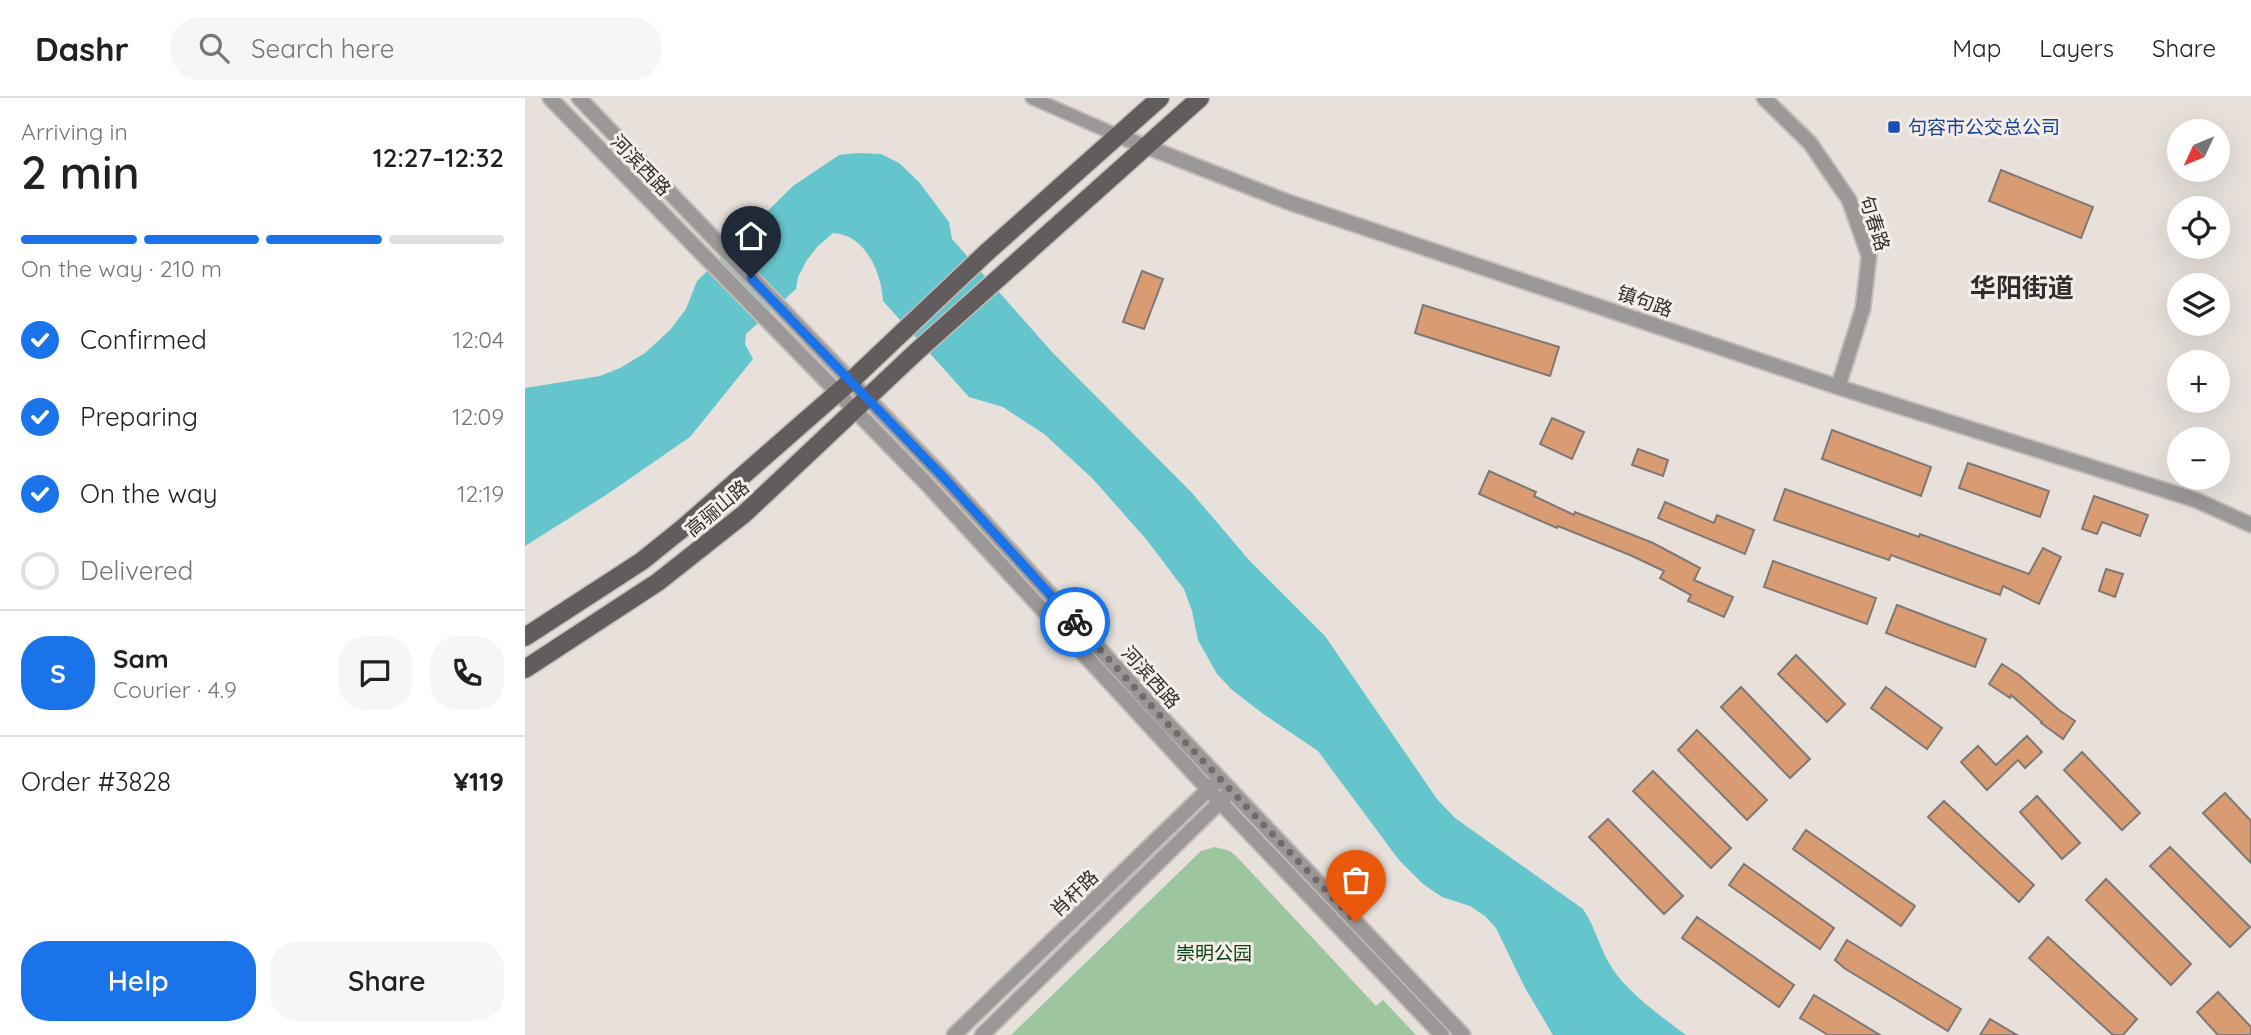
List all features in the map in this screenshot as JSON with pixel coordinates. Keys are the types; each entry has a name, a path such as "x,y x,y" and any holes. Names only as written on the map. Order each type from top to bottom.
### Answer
{"main road":[{"path":"1119,136 1160,98"},
{"path":"1146,147 1200,98"},
{"name":"高骊山路","path":"525,637 642,561 731,487 852,380 986,253 1119,136"},
{"name":"高骊山路","path":"525,669 659,582 705,547 744,514 1003,273 1146,147"}],"street":[{"name":"河滨西路","path":"550,98 925,482 1220,802 1442,1035"},
{"name":"河滨西路","path":"579,98 852,380 1232,791 1463,1035"},
{"name":"镇句路","path":"1032,98 1146,147 1288,202 1838,387 2196,500 2251,525"},
{"name":"句春路","path":"1764,98 1810,143 1849,200 1869,257 1864,308 1838,387"},
{"name":"肖杆路","path":"954,1035 1220,778"},
{"name":"肖杆路","path":"982,1035 1232,791"}],"green space":[{"name":"崇明公园","path":"1215,847 1230,851 1237,857 1376,1006 1383,1000 1416,1035 1011,1035 1201,851"}],"water":[{"path":"881,154 899,163 919,182 949,222 952,239 1052,352 1192,493 1249,560 1325,636 1437,799 1455,818 1583,909 1608,961 1619,977 1646,1004 1686,1035 1553,1035 1525,988 1496,928 1470,906 1442,897 1423,884 1399,860 1318,751 1231,689 1217,674 1198,640 1184,589 1146,539 1092,478 1044,434 1003,407 969,397 883,301 879,278 870,257 854,240 845,235 833,233 817,247 798,277 796,289 746,334 745,344 753,359 690,437 525,546 525,388 600,376 645,353 670,330 686,309 697,281 793,186 839,155"}],"building":[{"path":"2001,170 2093,207 2081,238 1989,201"},
{"path":"1142,271 1163,279 1144,329 1123,322"},
{"path":"1423,305 1559,347 1550,376 1415,333"},
{"path":"1552,418 1584,432 1572,459 1540,444"},
{"path":"1832,430 1931,467 1921,496 1822,459"},
{"path":"1638,449 1668,460 1663,476 1632,465"},
{"path":"1968,463 2049,491 2040,517 1959,488"},
{"path":"1489,471 1536,492 1534,496 1574,515 1575,512 1653,543 1700,568 1694,580 1733,597 1724,617 1688,601 1691,595 1660,578 1664,571 1479,494"},
{"path":"1785,489 2029,574 2043,548 2061,557 2039,604 2003,586 2000,595 1891,555 1889,560 1774,520"},
{"path":"2094,496 2148,515 2140,536 2102,522 2097,534 2082,529"},
{"path":"1665,502 1714,523 1717,515 1754,530 1745,554 1658,518"},
{"path":"1773,561 1876,598 1867,624 1764,587"},
{"path":"2106,569 2123,574 2115,597 2099,591"},
{"path":"1897,605 1986,639 1975,667 1886,633"},
{"path":"1796,655 1845,704 1827,722 1778,674"},
{"path":"2002,664 2075,721 2063,739 2011,695 2010,698 1989,684"},
{"path":"1741,687 1810,759 1790,778 1721,707"},
{"path":"1886,687 1942,728 1927,749 1871,708"},
{"path":"1697,730 1767,800 1747,820 1678,750"},
{"path":"2027,736 2042,752 2025,768 2018,760 1987,790 1961,762 1978,746 1996,765"},
{"path":"2082,752 2140,813 2122,830 2064,770"},
{"path":"1653,771 1731,848 1711,868 1633,791"},
{"path":"2225,793 2251,821 2251,863 2203,813"},
{"path":"2037,796 2080,843 2062,859 2020,812"},
{"path":"1944,801 2034,885 2019,902 1928,817"},
{"path":"1608,819 1683,896 1664,914 1589,837"},
{"path":"1806,830 1915,906 1901,926 1793,849"},
{"path":"2170,847 2250,927 2230,947 2150,866"},
{"path":"1744,864 1834,928 1820,949 1729,885"},
{"path":"2106,879 2191,964 2171,985 2086,900"},
{"path":"1697,917 1794,985 1779,1007 1682,938"},
{"path":"2048,937 2137,1019 2123,1035 2113,1035 2029,958"},
{"path":"1847,940 1961,1009 1948,1031 1835,960"},
{"path":"2218,992 2251,1027 2251,1035 2218,1035 2197,1012"},
{"path":"1814,995 1880,1035 1828,1035 1800,1018"},
{"path":"1990,1019 2017,1035 1980,1035"}],"way so far":[{"path":"1075,622 1356,922"}],"place":[{"name":"句容市公交总公司","path":"1894,127"}],"district":[{"name":"华阳街道","path":"2022,287"}],"route":[{"path":"751,278 852,380 1075,622"}]}
